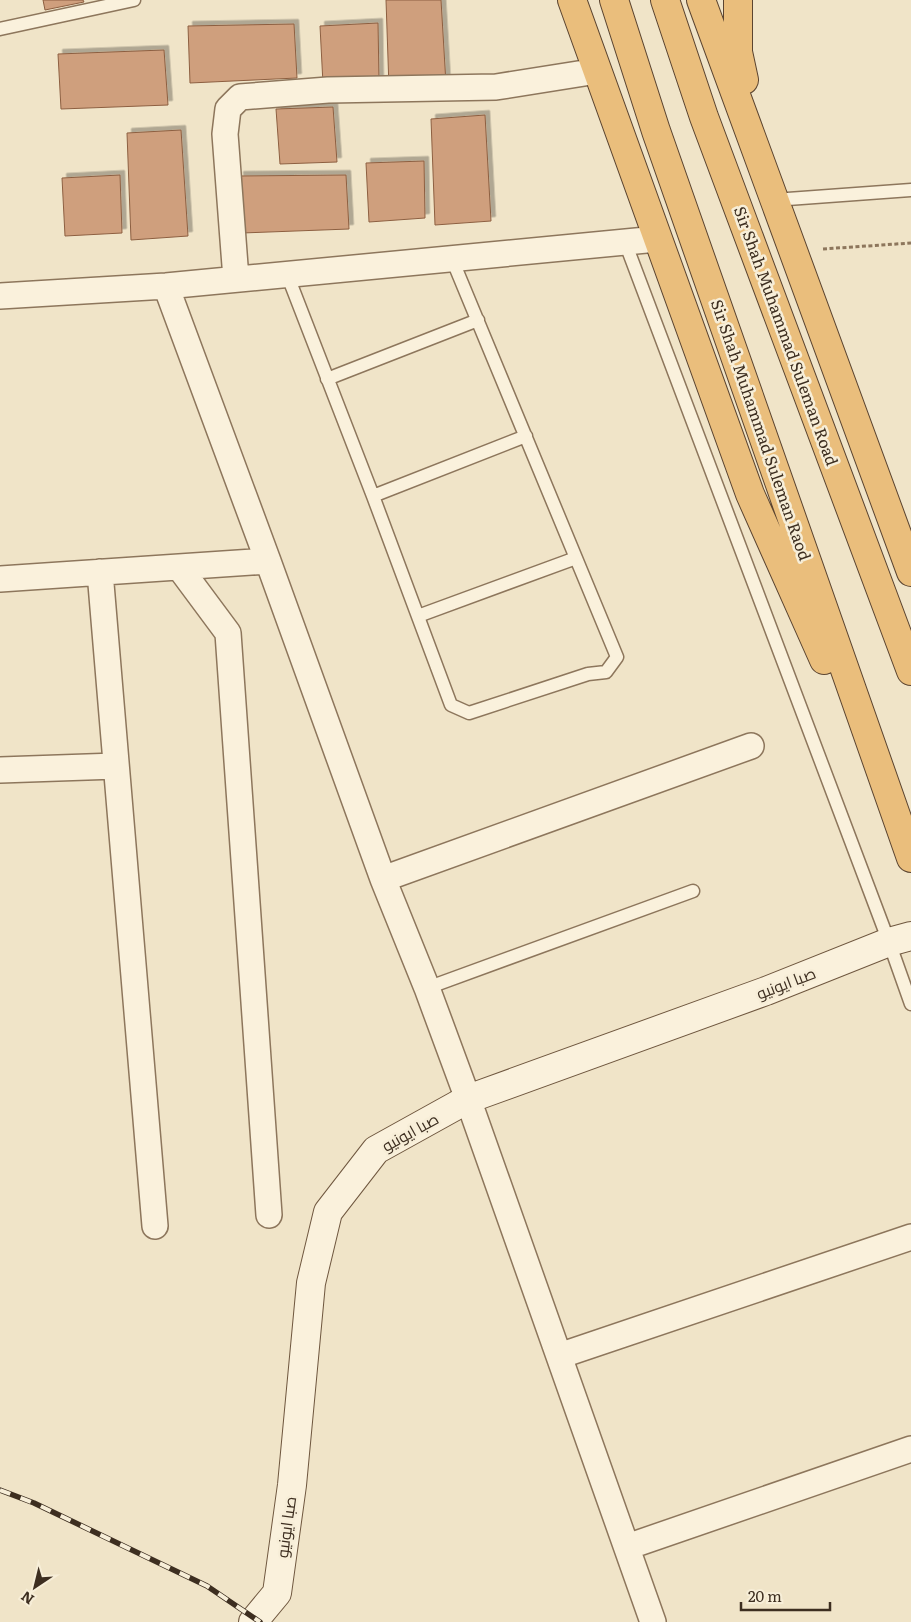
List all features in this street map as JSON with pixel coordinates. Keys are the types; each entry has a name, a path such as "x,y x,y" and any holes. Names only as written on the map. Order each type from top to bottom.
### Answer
{"highway":[{"path":"572,0 750,494 901,832"},
{"name":"Sir Shah Muhammad Suleman Raod","path":"614,0 656,131 911,858"},
{"name":"Sir Shah Muhammad Suleman Road","path":"665,0 704,117 911,671"},
{"path":"701,0 911,572"},
{"path":"738,0 738,52 774,200"}],"main road":[{"name":"صبا ایونیو","path":"253,1622 277,1593 292,1485 311,1283 328,1212 376,1150 468,1100 766,991 900,939"}],"street":[{"path":"236,279 224,134 228,109 240,97 328,90 496,87 597,71"},
{"path":"0,296 166,286 657,239"},
{"path":"166,286 383,879 427,988 468,1100 653,1622"},
{"path":"0,578 268,561"},
{"path":"178,567 228,633 269,1216"},
{"path":"100,572 155,1226"},
{"path":"383,879 751,746"},
{"path":"0,770 116,766"},
{"path":"559,1356 911,1238"},
{"path":"627,1547 911,1449"}],"lane":[{"path":"0,29 134,0"},
{"path":"774,200 911,190"},
{"path":"626,242 900,939 911,1004"},
{"path":"287,274 451,705 469,713 588,674 606,672 617,657 452,259"},
{"path":"328,379 478,320"},
{"path":"373,496 526,436"},
{"path":"418,616 576,558"},
{"path":"427,988 693,891"}],"path":[{"path":"792,251 911,243"}],"building":[{"path":"43,0 83,0 84,2 45,10"},
{"path":"386,0 441,0 446,84 389,88"},
{"path":"378,23 379,80 323,84 320,26"},
{"path":"294,24 297,78 190,83 188,26"},
{"path":"164,50 168,105 61,109 58,54"},
{"path":"333,107 337,162 280,164 276,109"},
{"path":"485,115 491,221 435,225 431,119"},
{"path":"181,130 188,236 131,240 127,133"},
{"path":"424,161 425,218 369,222 366,163"},
{"path":"120,175 122,233 65,236 62,178"},
{"path":"346,175 349,229 242,233 239,176"}],"railway":[{"path":"0,1490 34,1503 207,1586 260,1622"}]}
